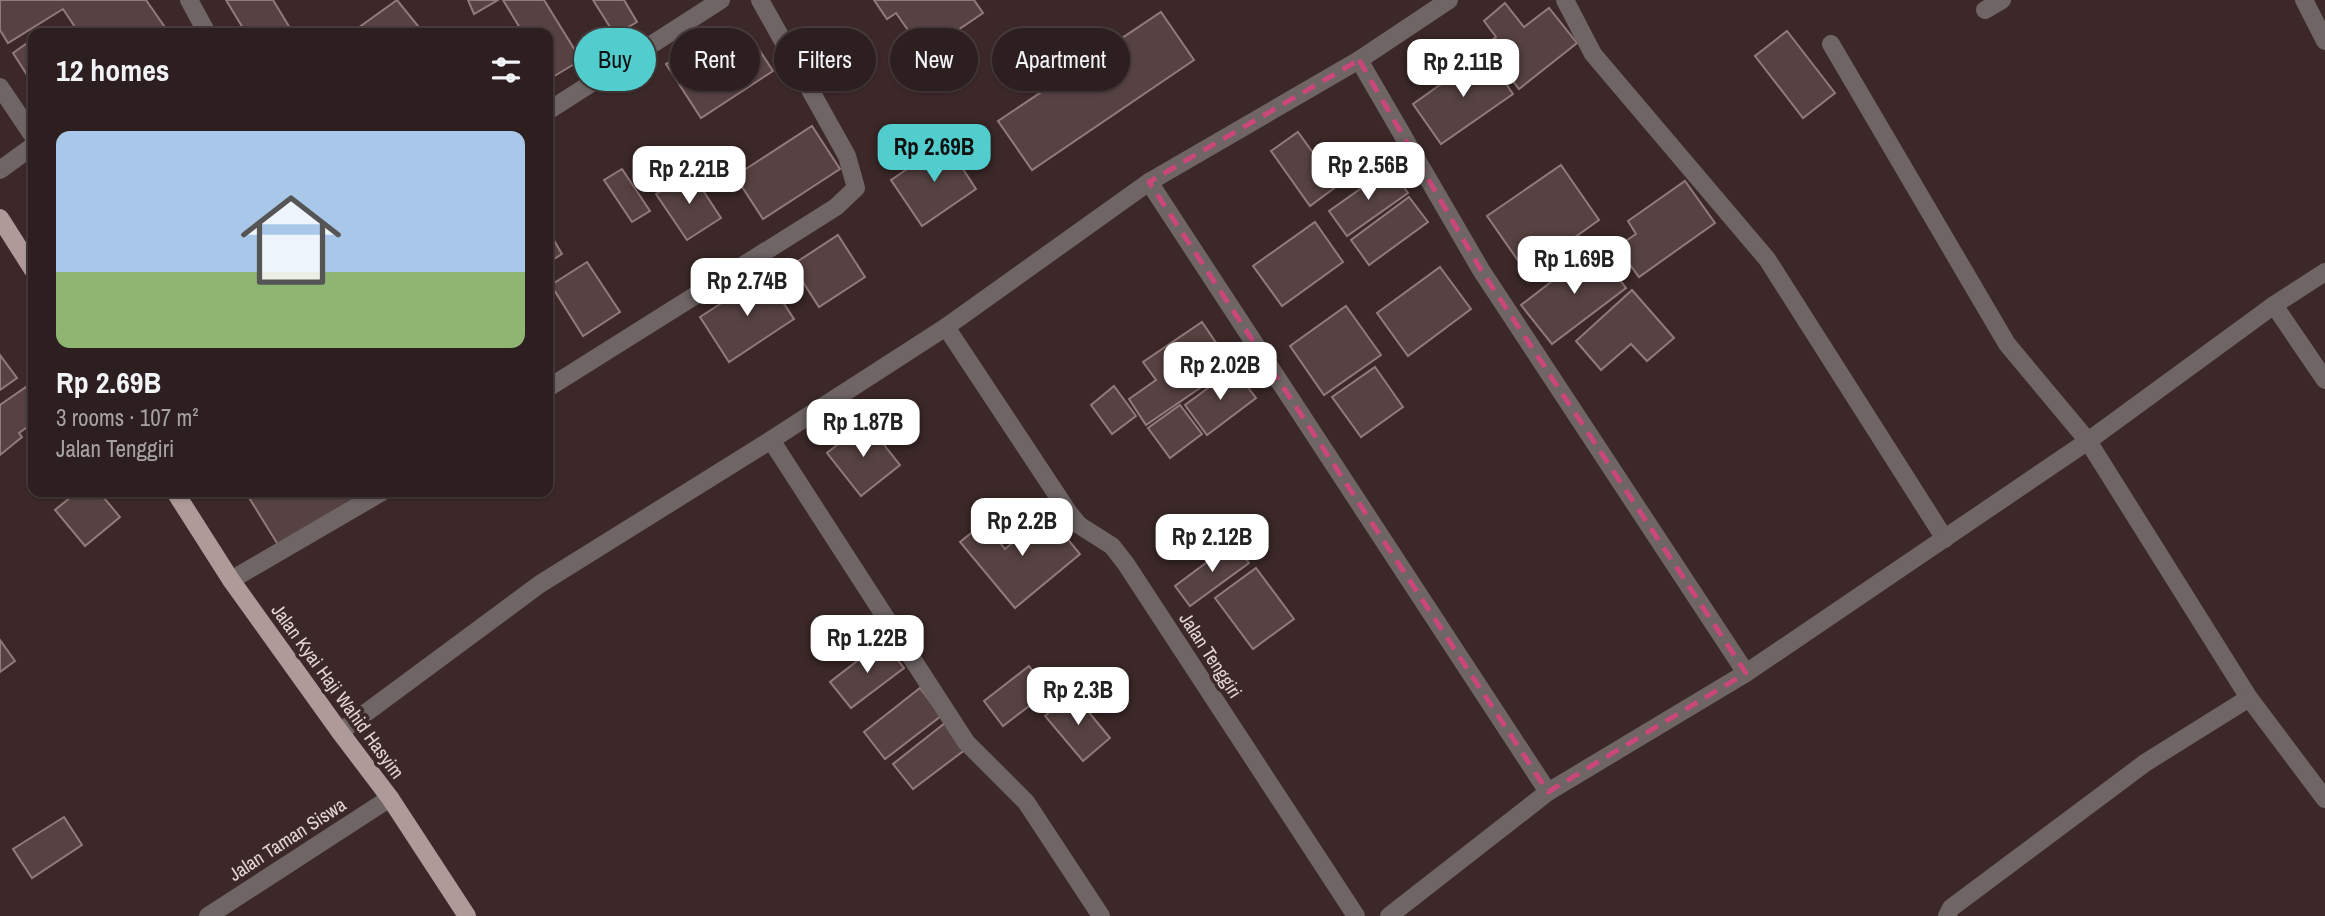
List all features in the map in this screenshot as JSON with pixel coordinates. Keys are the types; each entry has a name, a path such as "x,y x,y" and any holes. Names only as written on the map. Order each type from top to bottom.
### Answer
{"main road":[{"path":"0,218 28,262"},
{"name":"Jalan Kyai Haji Wahid Hasyim","path":"178,497 232,580 390,798 467,916"}],"street":[{"path":"189,0 204,28"},
{"path":"553,108 721,0"},
{"path":"553,385 836,207 856,188 847,156 760,0"},
{"path":"340,732 540,584 946,327 1149,182 1359,60 1449,0"},
{"path":"1565,0 1593,54 1767,259 1945,540"},
{"path":"1986,10 2002,0"},
{"path":"2304,0 2325,41"},
{"path":"1831,44 2007,344 2088,441 2249,698 2325,799"},
{"path":"1359,60 1481,270 1746,673"},
{"path":"0,87 28,129"},
{"path":"0,170 28,150"},
{"path":"1149,182 1548,792"},
{"path":"1390,916 1548,792 1746,673 1945,540 2088,441 2274,305 2325,272"},
{"path":"2274,305 2325,380"},
{"name":"Jalan Tenggiri","path":"946,327 1069,513 1079,524 1112,546 1126,564 1356,916"},
{"path":"771,440 966,742 1026,802 1101,916"},
{"path":"232,580 373,497"},
{"path":"1947,916 1951,908 2145,763 2249,698"},
{"name":"Jalan Taman Siswa","path":"208,916 390,798"}],"highlighted area":[{"path":"1359,60 1481,270 1746,673 1548,792 1149,182"}],"building":[{"path":"0,0 146,0 166,28 76,28 63,9 28,28 28,31 8,43 0,30"},
{"path":"226,0 273,0 290,28 243,28"},
{"path":"397,0 418,26 415,28 358,28"},
{"path":"468,0 498,0 474,14"},
{"path":"503,0 544,0 574,49 574,64 553,77 553,28 520,28"},
{"path":"593,0 624,0 637,22 627,28 611,28"},
{"path":"874,0 974,0 983,13 961,28 906,28 896,13 887,19"},
{"path":"1505,3 1524,27 1549,8 1577,43 1519,89 1485,45 1496,37 1484,21"},
{"path":"1161,12 1194,60 1032,170 998,121 1043,91 1130,91 1130,33"},
{"path":"1787,31 1835,93 1803,118 1755,56"},
{"path":"28,42 28,76 13,53"},
{"path":"760,51 773,71 760,79"},
{"path":"1485,53 1513,94 1441,144 1413,104"},
{"path":"684,91 742,91 701,118"},
{"path":"812,126 840,169 763,219 735,176"},
{"path":"1298,132 1337,186 1310,206 1271,151"},
{"path":"946,143 976,189 922,226 891,180"},
{"path":"1561,165 1599,220 1526,272 1487,216"},
{"path":"1390,168 1408,193 1347,236 1329,211"},
{"path":"622,169 650,211 632,222 604,180"},
{"path":"691,172 721,218 687,240 656,194"},
{"path":"1685,181 1715,223 1639,277 1617,247 1636,234 1628,221"},
{"path":"1409,197 1428,222 1369,265 1351,240"},
{"path":"1315,222 1343,262 1282,306 1253,266"},
{"path":"838,235 865,277 819,307 792,265"},
{"path":"553,239 562,254 553,260"},
{"path":"1595,248 1626,288 1552,344 1521,305"},
{"path":"587,262 620,312 583,336 553,288 553,284"},
{"path":"1440,267 1471,309 1408,356 1377,313"},
{"path":"765,275 794,319 729,362 700,317"},
{"path":"1632,290 1674,338 1647,361 1631,344 1601,370 1576,341"},
{"path":"1346,306 1381,355 1324,395 1290,346"},
{"path":"1202,322 1232,366 1146,425 1129,399 1156,380 1143,362"},
{"path":"0,355 17,378 0,390"},
{"path":"1375,367 1403,407 1361,437 1332,397"},
{"path":"1234,369 1256,398 1207,435 1185,405"},
{"path":"1114,386 1136,416 1112,434 1091,405"},
{"path":"26,387 28,390 28,427 19,433 22,437 0,455 0,405"},
{"path":"1180,405 1202,434 1170,458 1148,428"},
{"path":"866,422 900,465 861,496 827,453"},
{"path":"71,497 103,497 120,517 85,546 55,510"},
{"path":"249,497 369,497 280,548"},
{"path":"1047,514 1080,554 1015,608 960,542 984,523 1005,549"},
{"path":"1234,542 1249,563 1190,606 1175,586"},
{"path":"1256,568 1294,619 1253,649 1215,598"},
{"path":"0,640 15,661 0,672"},
{"path":"883,641 904,668 851,708 830,682"},
{"path":"1029,666 1049,691 1003,726 984,701"},
{"path":"920,688 941,716 885,759 864,732"},
{"path":"1073,693 1110,738 1083,761 1045,716"},
{"path":"945,723 966,749 913,789 893,764"},
{"path":"64,817 82,845 32,878 13,849"}]}
